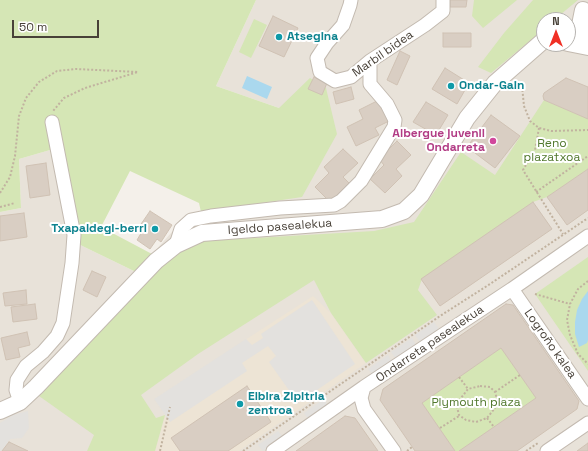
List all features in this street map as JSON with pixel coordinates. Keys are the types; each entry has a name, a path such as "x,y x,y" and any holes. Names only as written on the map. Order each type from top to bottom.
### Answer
{"street":[{"name":"Marbil bidea","path":"351,0 343,25 327,43 317,58 320,72 335,81 351,77 370,60 425,25 443,11 443,0"},
{"path":"576,15 586,8"},
{"path":"586,8 580,25 583,37 588,43"},
{"path":"576,45 588,47"},
{"name":"Igeldo pasealekua","path":"0,411 20,402 36,388 156,260 176,245 202,233 382,219 404,211 422,195 467,118 495,83 536,46"},
{"path":"526,54 536,50"},
{"path":"176,245 181,229 191,220 211,216 280,208 334,205 342,201 361,181 394,127 395,120 388,104 370,84 370,60"},
{"path":"20,402 16,390 17,380 26,366 43,352 57,336 63,323 72,263 74,235 52,122"},
{"name":"Ondarreta pasealekua","path":"273,451 588,236"},
{"name":"Logroño kalea","path":"512,289 588,399"},
{"path":"364,388 361,398 364,408 394,451"},
{"path":"545,445 588,423"}],"path":[{"path":"0,193 10,177 15,156 19,116 26,98 39,82 57,71 76,69 138,72 85,88 64,98 53,111 52,122"},
{"path":"522,86 524,106 530,121 539,128 551,131 588,130"},
{"path":"539,128 535,150 522,170 563,234"},
{"path":"536,192 588,156"},
{"path":"0,207 15,203"},
{"path":"243,451 440,316 588,218"},
{"path":"588,281 578,289 570,304 567,320 570,335 578,354 588,364"},
{"path":"535,294 570,304"},
{"path":"495,392 520,375"},
{"path":"459,377 468,389"},
{"path":"480,386 490,387 495,392 497,399 495,408 487,418 476,422 466,420 459,416 457,407 461,398 468,389 480,386"},
{"path":"160,451 170,407"},
{"path":"440,428 459,416"},
{"path":"487,418 494,428"},
{"path":"526,451 545,445"},
{"path":"407,451 412,447"}],"shaded area":[{"path":"256,0 588,0 588,451 0,451 0,212 21,208 19,159 50,150 70,240 136,272 180,223 201,212 279,108 216,86"},
{"path":"313,296 331,313 366,363 239,451 155,451 165,415 154,399"},
{"path":"312,300 355,364 298,403 269,362 276,356 268,346 242,363 247,371 170,422 154,399 246,339 252,345 263,338 261,334"},
{"path":"434,322 439,329 420,342 415,335"},
{"path":"412,338 416,345 396,359 391,352"},
{"path":"388,355 392,362 373,375 368,369"},
{"path":"324,399 328,406 308,419 304,413"},
{"path":"28,411 29,428 22,438 10,439 2,451 0,451 0,423 13,415"},
{"path":"278,431 283,437 263,451 258,445"}],"green space":[{"path":"0,0 256,0 216,86 279,108 310,78 326,88 337,134 302,197 201,212 199,203 130,171 101,227 152,254 136,272 70,240 50,150 19,159 21,208 0,212"},
{"path":"474,0 517,0 483,28 472,16"},
{"path":"533,0 578,0 564,12 536,12 536,36 491,73 478,67 504,33"},
{"path":"254,19 267,25 251,58 239,52"},
{"name":"Reno plazatxoa","path":"544,100 588,119 588,169 547,197 533,202 422,279 418,290 437,315 366,363 331,313 314,280 198,354 141,395 156,418 165,415 155,451 87,451 94,435 39,396 110,320 173,256 187,245 204,241 374,231 414,222 461,152 495,175"},
{"path":"588,257 588,371 535,294"},
{"name":"Plymouth plaza","path":"501,348 536,398 459,451 455,451 422,403"}],"water":[{"path":"247,76 272,87 267,99 242,88"},
{"path":"588,291 588,340 587,343 579,347 575,334 575,322 577,310"}],"building":[{"path":"450,0 467,0 466,7 450,7"},
{"name":"Atsegina","path":"273,16 298,28 284,57 259,46"},
{"path":"443,33 471,33 471,47 443,47"},
{"path":"400,51 410,56 397,85 387,80"},
{"name":"Ondar-Gain","path":"445,68 469,83 457,104 432,89"},
{"path":"314,77 327,83 322,95 308,89"},
{"path":"566,78 588,87 588,119 544,100 544,93"},
{"path":"351,87 354,99 336,104 333,92"},
{"path":"379,100 389,121 375,128 379,135 356,146 347,127 363,119 359,110"},
{"path":"426,102 448,115 436,135 413,122"},
{"name":"Albergue juvenil Ondarreta","path":"491,115 520,136 495,168 467,147"},
{"path":"397,141 411,155 396,169 402,176 385,193 370,179 384,165 379,159"},
{"path":"343,149 358,163 343,177 349,183 330,202 315,187 329,173 324,167"},
{"path":"46,163 50,195 30,198 26,166"},
{"path":"588,169 588,210 567,225 547,197"},
{"path":"533,202 552,229 440,306 421,279"},
{"name":"Txapaldegi-berri","path":"150,211 172,225 161,242 157,239 150,249 137,240 143,230 139,227"},
{"path":"24,213 27,237 0,241 0,216"},
{"path":"92,271 106,277 97,297 83,290"},
{"path":"26,290 27,304 5,306 3,293"},
{"path":"35,304 37,319 13,322 11,307"},
{"path":"506,304 513,305 579,401 577,409 517,451 459,451 536,398 501,348 422,403 455,451 415,451 380,400 383,389"},
{"path":"27,332 30,345 18,348 20,357 6,360 1,338"},
{"name":"Elbira Zipitria zentroa","path":"247,386 271,422 228,451 180,451 171,438"},
{"path":"345,416 355,418 378,451 296,451"},
{"path":"9,442 28,451 2,451"},
{"path":"588,443 588,451 577,451"}],"place":[{"name":"Atsegina","path":"279,37"},
{"name":"Ondar-Gain","path":"451,86"},
{"name":"Albergue juvenil Ondarreta","path":"493,141"},
{"name":"Txapaldegi-berri","path":"155,229"},
{"name":"Elbira Zipitria zentroa","path":"240,404"}]}
